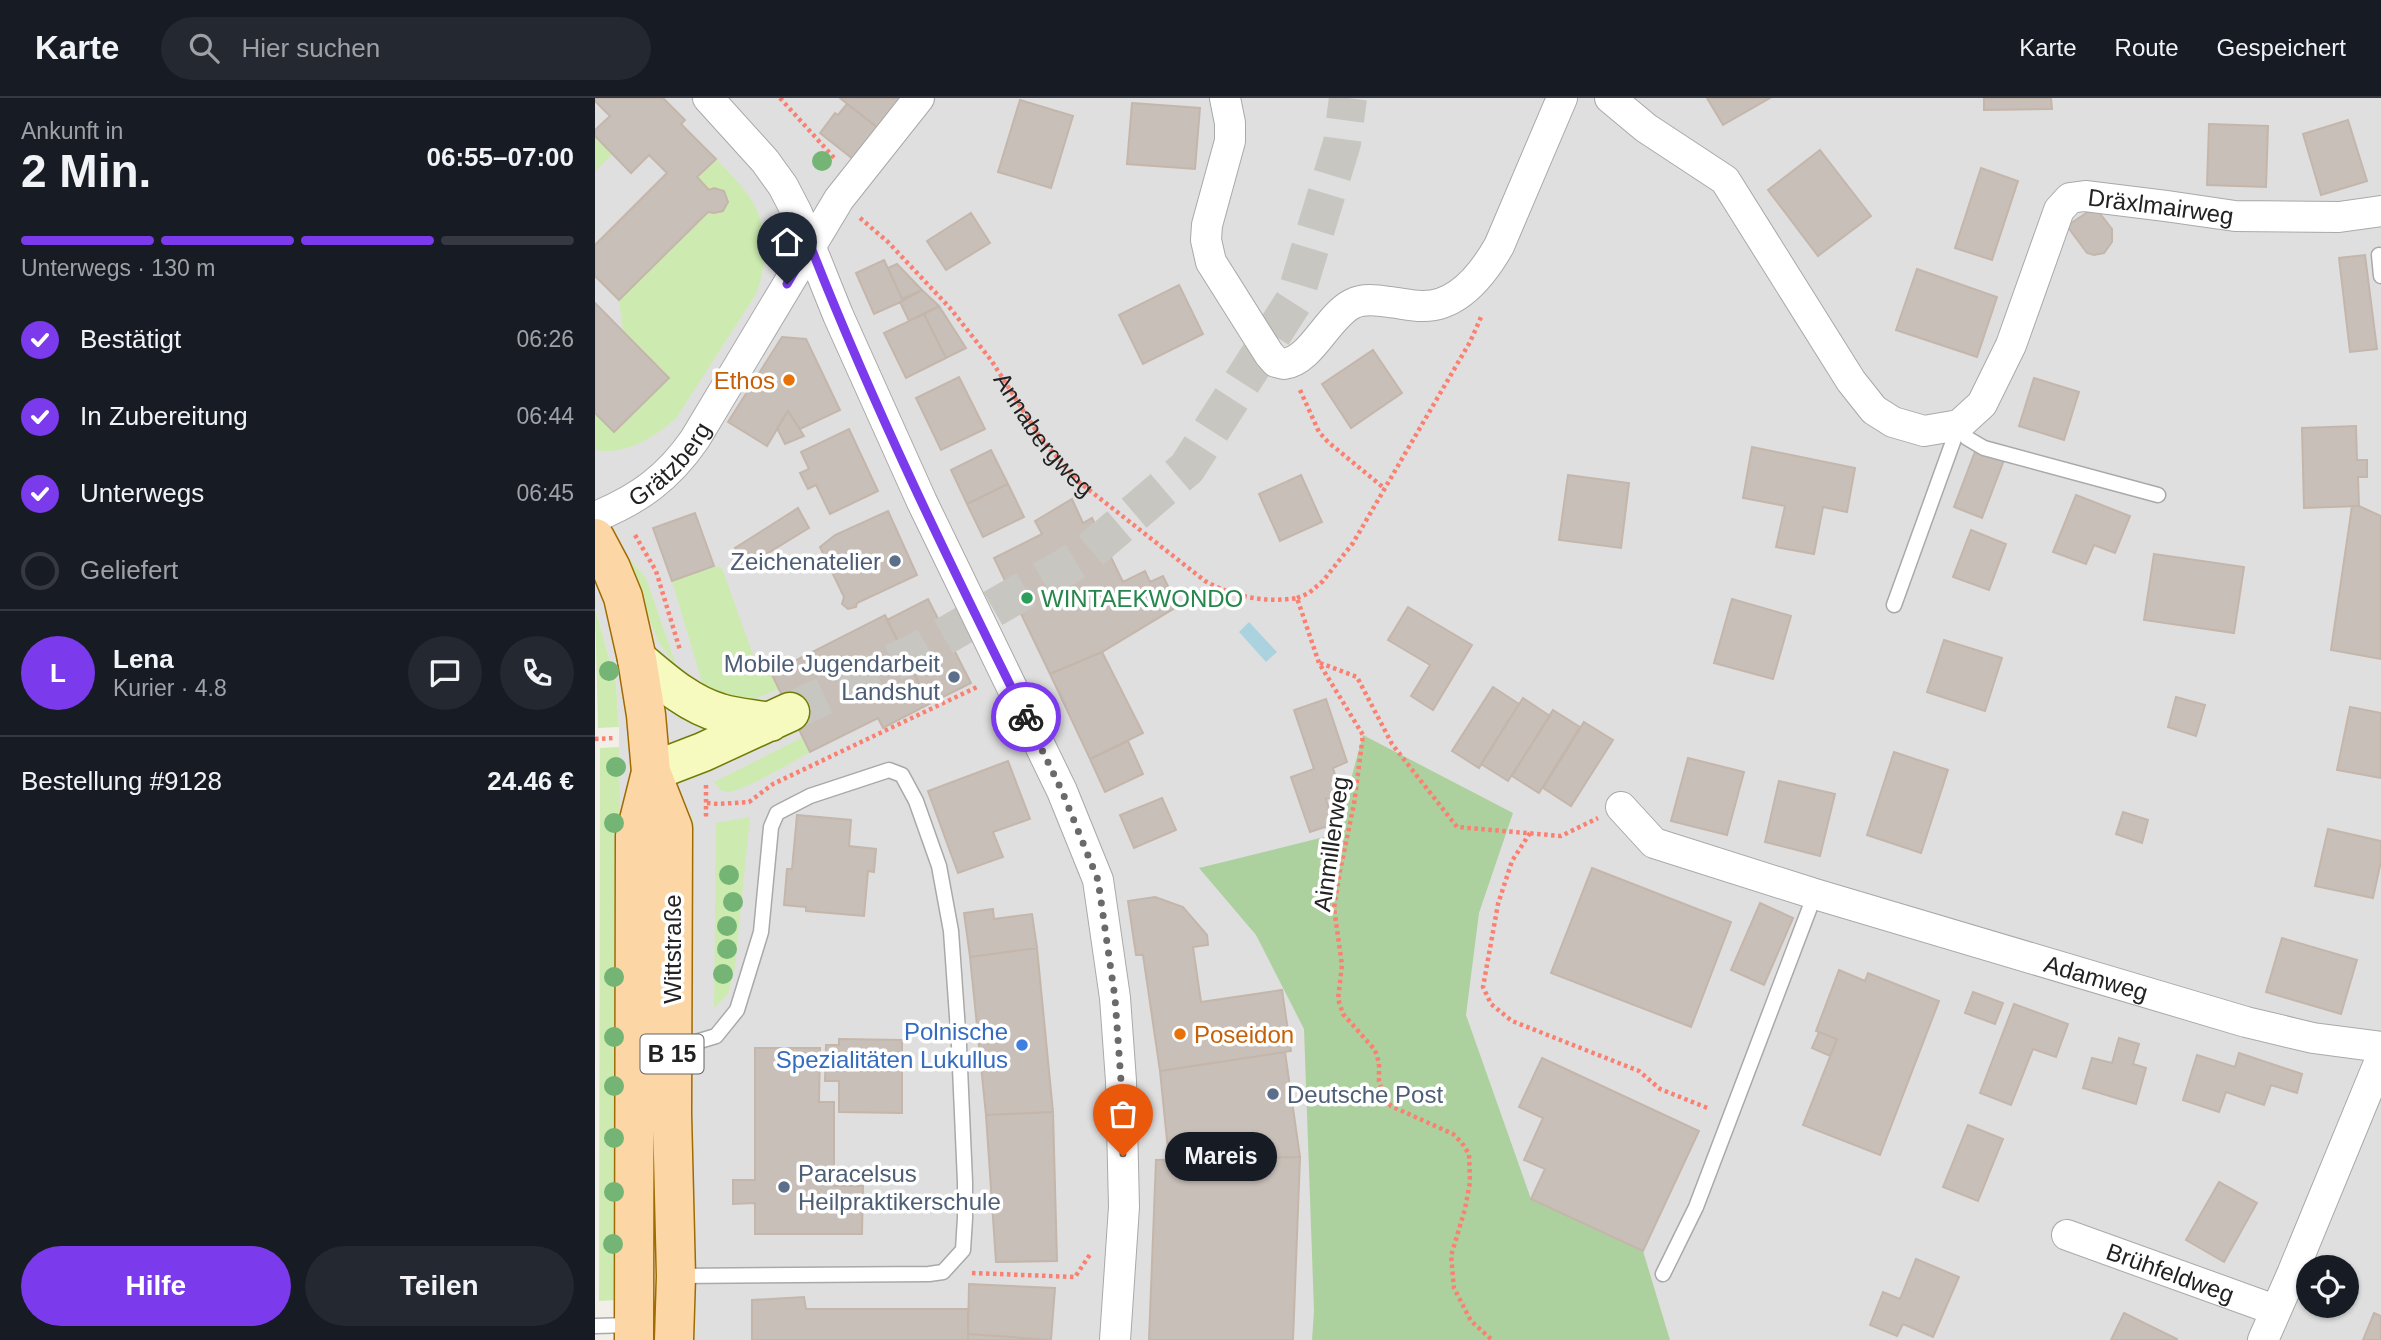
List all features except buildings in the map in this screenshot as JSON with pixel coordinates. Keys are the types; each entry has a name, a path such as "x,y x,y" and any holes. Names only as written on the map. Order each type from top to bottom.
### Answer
{"main road":[{"name":"Wittstraße","path":"597,540 623,597 646,715 651,772 673,828 672,1050 676,1276 674,1340"},
{"path":"637,659 691,701 707,709 722,714 780,717 651,772"},
{"name":"Wittstraße","path":"634,1333 635,836 651,772"}],"street":[{"path":"708,98 765,161 783,186 872,390 1062,791 1098,880 1115,998 1121,1081 1124,1207 1115,1340"},
{"name":"Grätzberg","path":"597,540 616,508 646,491 679,462 810,245 847,190 919,98"},
{"path":"1225,98 1230,141 1207,225 1206,240 1210,262 1269,354 1276,362 1284,365 1312,346 1330,324 1352,304 1364,300 1423,306 1439,304 1469,286 1487,267 1499,246 1562,98"},
{"path":"1610,98 1646,128 1725,180 1851,381 1874,410 1893,422 1924,431 1959,425"},
{"name":"Dräxlmairweg","path":"1959,425 1982,404 2011,345 2059,210 2070,198 2085,197 2235,216 2339,217 2381,211"},
{"name":"Adamweg","path":"1622,807 1654,843 1815,894 2246,1022 2313,1038 2381,1047"},
{"path":"2263,1340 2381,1058"},
{"name":"Brühfeldweg","path":"2067,1235 2275,1310"}],"lane":[{"path":"2378,255 2381,276"},
{"path":"1959,425 1968,438 1985,448 2158,495"},
{"name":"Dräxlmairweg","path":"1894,606 1959,425"},
{"path":"672,1050 716,1036 737,1010 761,932 771,827 777,813 810,796 890,770 902,775 916,801 939,866 951,931 960,1072 965,1218 963,1250 943,1272 929,1274 676,1276"},
{"path":"1663,1274 1696,1207 1815,894"},
{"path":"595,1325 634,1333"}],"path":[{"name":"Annabergweg","path":"780,98 888,242 950,308 991,360 1042,440 1079,482 1220,590 1256,599 1279,601 1297,598"},
{"path":"1487,305 1470,342 1353,543 1323,581 1309,593 1297,598 1319,663 1357,677 1392,744 1457,827 1561,836 1622,807"},
{"path":"1290,363 1319,432 1384,488"},
{"name":"Ainmillerweg","path":"1319,663 1363,735 1354,804 1334,908 1342,965 1338,999 1343,1014 1375,1050 1379,1063 1379,1081 1384,1097 1391,1107 1453,1134 1469,1154 1470,1182 1451,1256 1454,1288 1471,1321 1492,1340"},
{"path":"707,803 749,802 773,784 916,718 1005,673"},
{"path":"1530,834 1512,861 1498,904 1483,986 1491,1004 1512,1021 1639,1071 1660,1089 1730,1117"},
{"path":"943,1272 1075,1276 1124,1207"}],"shaded area":[{"path":"595,98 2381,98 2381,1340 617,1340 619,727 616,683 595,607"}],"green space":[{"path":"595,136 613,154 595,171"},
{"path":"716,159 746,192 754,204 763,228 765,255 756,294 677,417 639,443 618,450 595,450 595,413 614,432 668,378 623,331 619,300 708,212 719,213 727,206 724,191 715,188 709,190 697,177"},
{"path":"624,553 646,578 677,668 658,641"},
{"path":"714,566 722,568 761,677 771,673 779,689 744,703 705,692 672,581"},
{"path":"595,607 616,683 619,727 598,728"},
{"path":"1363,735 1513,813 1479,913 1466,1015 1531,1199 1643,1251 1670,1340 1312,1340 1314,1311 1304,1029 1256,935 1199,868 1336,834"},
{"path":"803,737 810,752 756,782 727,792 714,782"},
{"path":"619,747 622,960 617,1300 599,1301 600,748"},
{"path":"693,814 694,987 687,963 688,845"},
{"path":"750,817 735,967 728,994 714,1008 716,823"}],"water":[{"path":"1249,622 1277,652 1266,662 1239,632"}],"tunnel":[{"path":"790,712 920,650 1083,557 1187,468 1294,301 1342,143 1348,98"}],"way so far":[{"path":"1026,717 1062,791 1098,880 1115,998 1123,1156"}],"place":[{"name":"Ethos","path":"789,380"},
{"name":"Zeichenatelier","path":"895,561"},
{"name":"WINTAEKWONDO","path":"1027,598"},
{"name":"Mobile Jugendarbeit Landshut","path":"954,677"},
{"name":"Poseidon","path":"1180,1034"},
{"name":"Polnische Spezialitäten Lukullus","path":"1022,1045"},
{"name":"Deutsche Post","path":"1273,1094"},
{"name":"Mareis","path":"1123,1156"},
{"name":"Paracelsus Heilpraktikerschule","path":"784,1187"}],"route":[{"path":"787,284 810,245 838,315 922,502 1026,717"}]}
